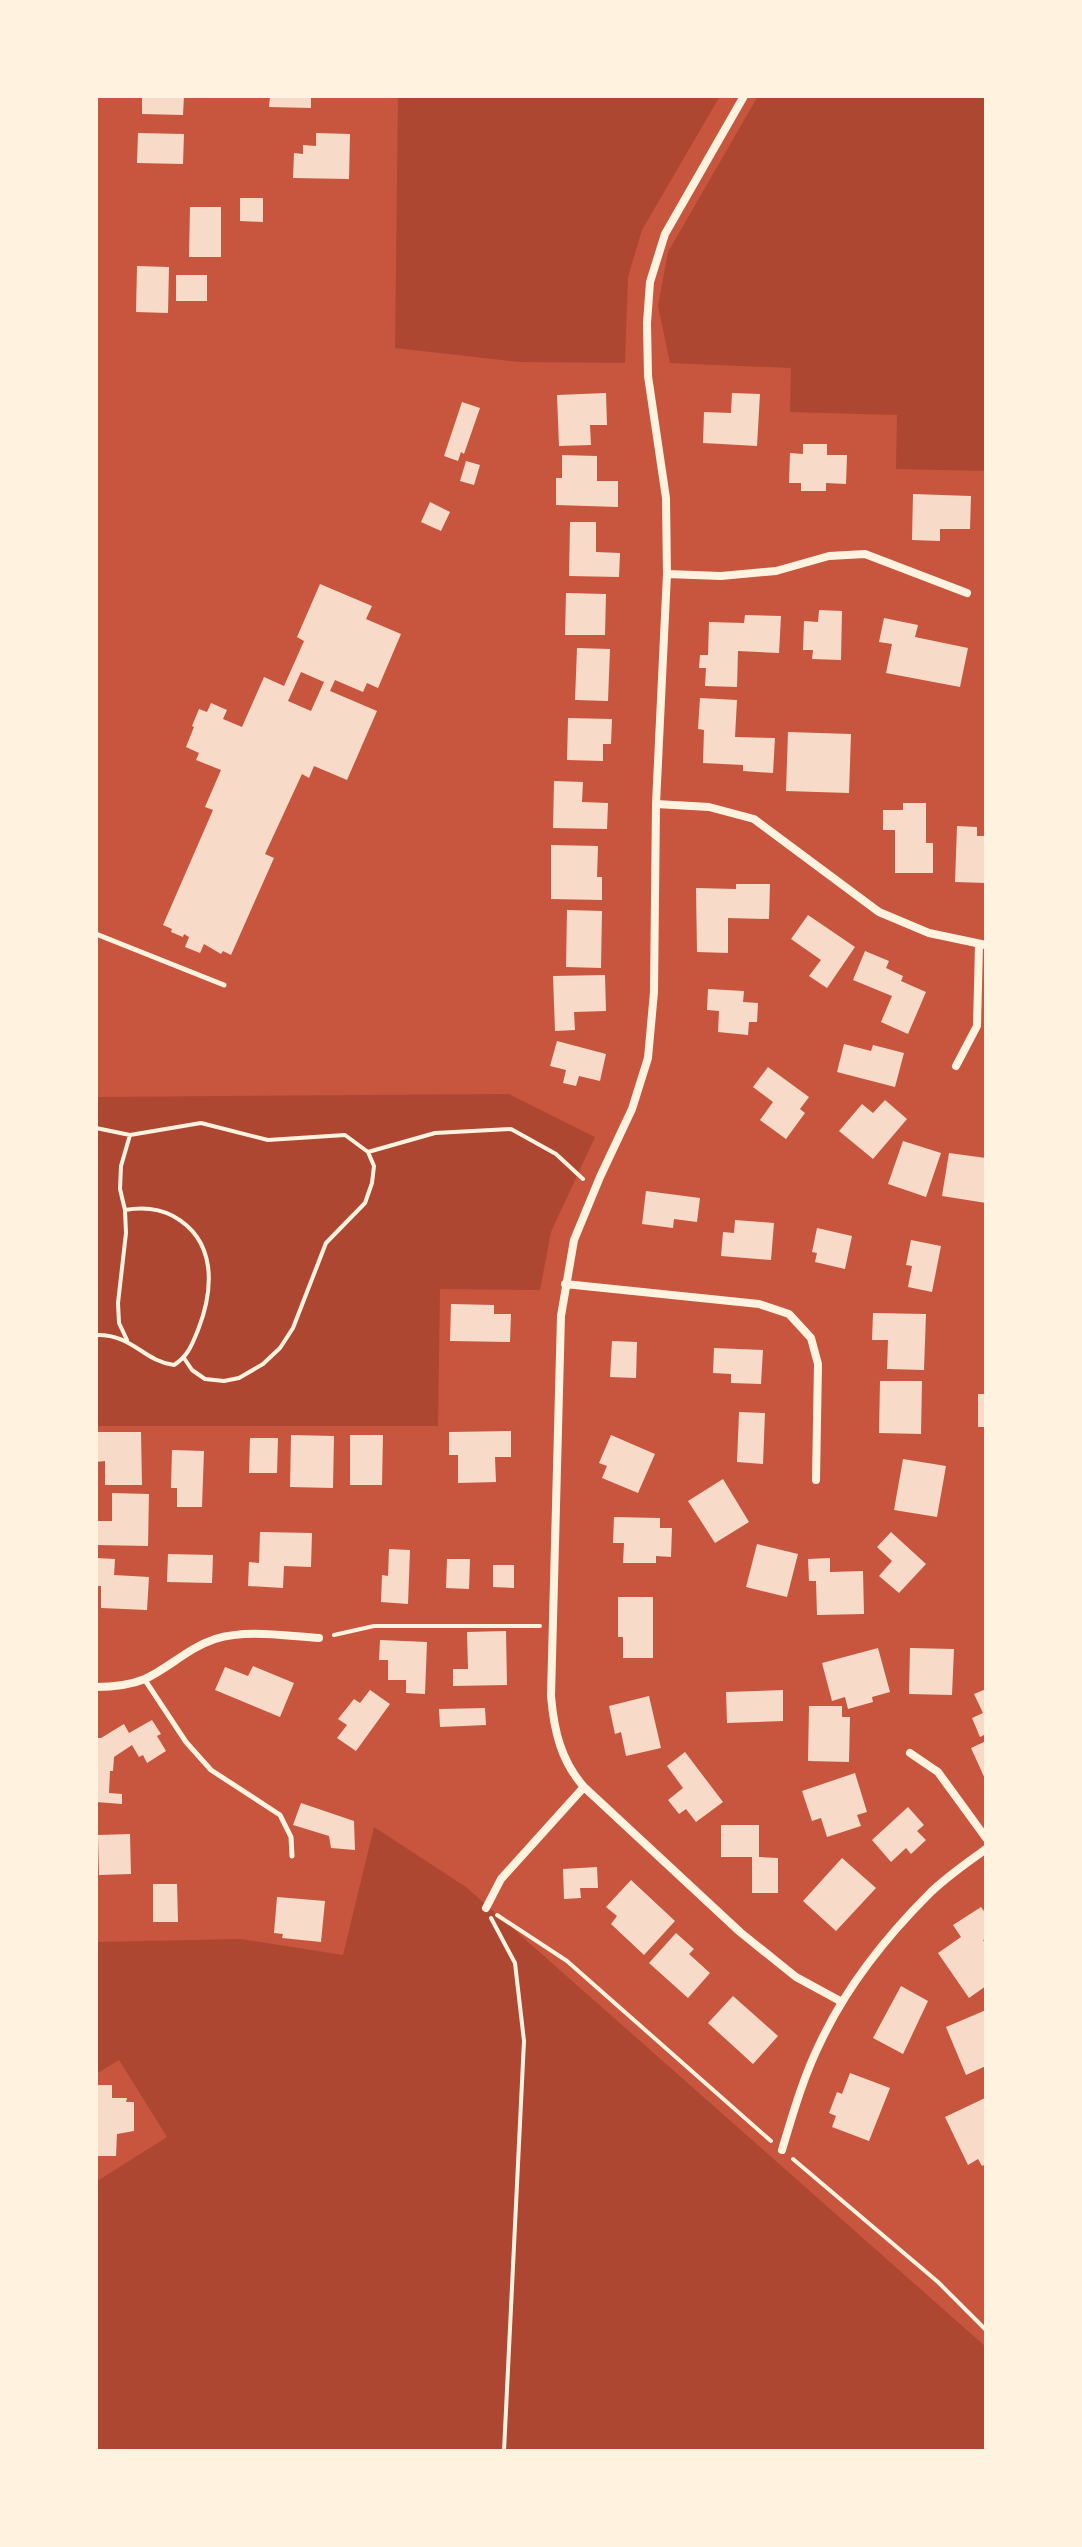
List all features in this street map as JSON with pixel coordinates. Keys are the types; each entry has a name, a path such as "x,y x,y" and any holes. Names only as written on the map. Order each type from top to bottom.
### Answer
{"street":[{"path":"744,96 665,234 650,282 648,376 666,498 667,574 656,804 654,992 648,1058 632,1109 574,1240 565,1284 561,1316 551,1696 553,1724 570,1770 584,1787 740,1932 796,1977 842,2002"},
{"path":"667,574 721,576 776,571 829,556 865,554 967,593"},
{"path":"656,804 709,807 754,819 879,912 929,933 982,945 977,1026 956,1066"},
{"path":"565,1284 759,1304 789,1314 811,1338 818,1364 816,1480"},
{"path":"96,1687 114,1687 144,1679 192,1648 217,1639 277,1635 319,1638"},
{"path":"910,1753 938,1772 986,1838"},
{"path":"486,1908 501,1879 584,1787"},
{"path":"782,2150 820,2041 842,2002 874,1955 931,1893 986,1849"}],"lane":[{"path":"96,934 224,985"},
{"path":"144,1679 186,1742 211,1770 280,1815 291,1837 292,1856"}],"path":[{"path":"96,1128 130,1135 201,1123 268,1140 345,1135 368,1152 374,1166 365,1203 326,1243 293,1328 280,1348 263,1364 239,1378 224,1381 205,1379 192,1370 184,1358"},
{"path":"368,1152 435,1133 511,1129 556,1154 595,1189"},
{"path":"127,1340 119,1323 118,1303 126,1233 120,1189 121,1166 130,1135"},
{"path":"96,1335 127,1340 161,1363 174,1365 184,1358 203,1317 209,1285 208,1262 200,1239 185,1223 163,1211 125,1210"},
{"path":"319,1638 374,1626 553,1627"},
{"path":"486,1908 567,1961 938,2282 986,2330"},
{"path":"486,1908 515,1963 524,2041 504,2451"}],"shaded area":[{"path":"398,96 720,96 642,230 628,277 625,363 518,362 395,348"},
{"path":"758,96 986,96 986,471 896,469 897,415 790,412 791,368 670,363 658,306 668,252"},
{"path":"509,1094 595,1137 551,1232 540,1290 440,1289 438,1426 96,1426 96,1097"},
{"path":"374,1827 466,1887 986,2347 986,2451 96,2451 96,2176 99,2180 167,2137 119,2060 96,2074 96,1942 241,1939 343,1955"}],"building":[{"path":"142,96 184,96 183,115 142,114"},
{"path":"270,96 311,96 311,108 269,107"},
{"path":"138,133 184,134 183,164 137,163"},
{"path":"316,133 350,134 349,179 293,178 294,153 303,154 303,145 316,146"},
{"path":"240,198 263,198 263,222 240,221"},
{"path":"190,207 221,207 221,257 189,257"},
{"path":"137,266 169,267 168,313 136,312"},
{"path":"176,275 207,275 207,301 176,301"},
{"path":"606,393 607,425 590,425 591,445 559,446 557,395"},
{"path":"732,393 760,394 757,446 703,443 704,412 731,413"},
{"path":"462,402 480,408 464,454 461,452 458,461 444,456"},
{"path":"803,444 827,444 827,455 847,455 846,484 826,483 826,491 801,491 801,483 789,483 790,453 803,454"},
{"path":"562,455 597,456 597,481 618,481 618,507 556,505 556,478 562,478"},
{"path":"466,461 480,465 474,485 460,481"},
{"path":"913,494 971,496 970,529 940,529 940,541 912,540"},
{"path":"430,502 450,512 441,531 421,522"},
{"path":"570,522 596,522 596,552 620,553 619,577 569,576"},
{"path":"320,584 372,606 366,619 401,634 378,688 367,683 363,692 335,680 330,691 377,711 347,780 314,766 309,778 302,774 265,854 274,858 231,955 223,951 221,954 204,944 200,953 185,947 189,937 171,932 172,929 163,925 213,810 205,807 221,770 196,760 199,753 186,747 192,726 199,709 207,712 211,703 227,710 223,719 242,727 264,677 284,686 304,641 297,637","holes":["301,672 324,682 311,711 288,701"]},
{"path":"566,593 606,594 605,635 565,635"},
{"path":"819,610 842,611 841,660 812,659 813,650 803,650 804,621 818,622"},
{"path":"745,615 781,616 779,653 738,651 737,687 705,686 706,668 699,668 700,655 708,655 709,622 744,623"},
{"path":"884,618 918,625 915,637 968,648 960,687 886,673 892,644 879,642"},
{"path":"577,648 610,649 608,701 575,700"},
{"path":"700,698 737,700 735,737 775,738 773,773 743,771 743,765 703,763 704,730 698,729"},
{"path":"568,718 612,719 611,744 603,744 603,761 567,760"},
{"path":"788,732 851,734 849,793 786,791"},
{"path":"554,781 583,782 582,802 608,803 607,829 553,828"},
{"path":"903,803 926,803 926,843 933,843 933,873 895,873 895,830 883,830 883,810 903,810"},
{"path":"957,826 977,827 977,836 986,836 986,883 955,882"},
{"path":"551,845 598,846 597,877 602,877 602,900 551,899"},
{"path":"736,884 770,884 769,919 728,918 728,953 697,952 696,888 736,889"},
{"path":"567,910 602,911 601,968 566,967"},
{"path":"808,915 855,947 827,988 809,976 821,960 791,939"},
{"path":"865,951 889,961 886,968 903,976 901,981 926,992 908,1034 881,1022 892,996 853,980"},
{"path":"605,975 606,1011 574,1012 575,1030 555,1031 553,976"},
{"path":"708,989 744,991 743,1002 758,1003 757,1022 749,1022 748,1035 718,1032 719,1011 707,1010"},
{"path":"557,1041 606,1054 600,1081 579,1076 576,1086 563,1083 566,1070 550,1066"},
{"path":"844,1044 871,1051 873,1045 904,1053 895,1087 837,1072"},
{"path":"768,1067 809,1097 800,1109 805,1113 786,1139 760,1120 773,1102 753,1087"},
{"path":"885,1100 907,1119 873,1159 839,1131 862,1104 873,1113"},
{"path":"903,1141 941,1153 926,1197 888,1184"},
{"path":"949,1153 986,1158 986,1203 942,1196"},
{"path":"646,1191 700,1198 697,1222 674,1219 673,1228 642,1224"},
{"path":"735,1220 774,1223 771,1260 721,1256 723,1232 734,1233"},
{"path":"817,1228 852,1236 845,1269 815,1262 817,1253 812,1252"},
{"path":"911,1240 941,1246 932,1292 908,1287 912,1266 906,1265"},
{"path":"451,1304 494,1305 494,1314 511,1314 510,1342 450,1341"},
{"path":"873,1313 926,1314 924,1370 887,1369 888,1340 872,1340"},
{"path":"612,1341 637,1342 636,1378 610,1377"},
{"path":"714,1348 763,1350 761,1384 731,1383 731,1374 713,1373"},
{"path":"880,1381 922,1381 921,1434 879,1433"},
{"path":"978,1394 986,1394 986,1427 978,1427"},
{"path":"739,1412 765,1413 763,1464 737,1462"},
{"path":"511,1431 511,1457 495,1457 496,1482 458,1483 458,1455 449,1455 449,1432"},
{"path":"96,1432 141,1432 142,1485 105,1485 105,1461 96,1462"},
{"path":"291,1435 334,1436 333,1488 290,1487"},
{"path":"350,1435 383,1435 382,1485 350,1485"},
{"path":"611,1435 655,1454 638,1493 602,1478 607,1466 599,1463"},
{"path":"250,1438 278,1438 277,1473 249,1473"},
{"path":"172,1450 204,1451 202,1507 177,1507 177,1488 171,1488"},
{"path":"903,1459 946,1466 937,1517 894,1510"},
{"path":"723,1479 749,1522 715,1543 688,1501"},
{"path":"112,1493 149,1494 148,1546 96,1545 96,1521 112,1521"},
{"path":"614,1517 660,1518 660,1528 672,1528 671,1557 656,1556 656,1563 623,1563 624,1543 613,1543"},
{"path":"260,1532 312,1533 311,1567 284,1566 283,1588 248,1586 249,1562 259,1563"},
{"path":"891,1532 926,1564 899,1593 879,1576 892,1561 877,1547"},
{"path":"757,1544 798,1554 787,1597 746,1587"},
{"path":"389,1549 410,1550 408,1604 381,1602 382,1575 388,1576"},
{"path":"168,1554 213,1555 212,1583 167,1582"},
{"path":"96,1558 115,1559 114,1575 149,1577 147,1610 101,1608 101,1586 96,1586"},
{"path":"830,1558 830,1572 863,1571 864,1614 817,1615 816,1581 809,1581 808,1559"},
{"path":"447,1559 470,1559 469,1589 446,1588"},
{"path":"493,1565 514,1565 514,1588 493,1587"},
{"path":"618,1597 653,1597 653,1658 623,1658 623,1637 618,1637"},
{"path":"506,1631 507,1685 453,1686 453,1669 468,1669 467,1632"},
{"path":"380,1640 427,1642 425,1694 406,1693 406,1680 388,1680 388,1660 379,1660"},
{"path":"878,1648 890,1692 872,1697 873,1702 848,1709 845,1697 832,1701 822,1663"},
{"path":"910,1648 954,1649 952,1695 909,1694"},
{"path":"253,1666 294,1683 280,1717 215,1690 225,1667 248,1676"},
{"path":"986,1689 986,1734 980,1737 972,1718 983,1713 974,1694"},
{"path":"370,1690 390,1704 356,1751 337,1738 347,1725 338,1719 354,1699 360,1703"},
{"path":"783,1690 783,1721 727,1723 726,1692"},
{"path":"649,1696 661,1748 626,1756 621,1732 615,1734 609,1706"},
{"path":"809,1706 842,1706 842,1717 850,1717 849,1762 808,1761"},
{"path":"485,1708 486,1725 440,1727 439,1709"},
{"path":"152,1720 161,1734 157,1736 166,1751 147,1763 132,1745 114,1757 109,1793 122,1794 122,1804 96,1802 96,1738 124,1724 129,1733"},
{"path":"986,1741 986,1781 971,1748"},
{"path":"685,1752 723,1802 696,1822 686,1809 679,1814 668,1800 683,1788 667,1766"},
{"path":"855,1773 867,1812 857,1815 861,1826 827,1837 821,1818 812,1821 802,1791"},
{"path":"301,1803 354,1821 355,1850 331,1848 329,1836 293,1825"},
{"path":"908,1807 924,1825 917,1831 926,1840 911,1854 906,1848 891,1862 872,1840"},
{"path":"721,1825 759,1825 759,1857 778,1858 778,1893 752,1893 752,1857 721,1857"},
{"path":"130,1834 131,1874 99,1875 98,1835"},
{"path":"842,1858 876,1888 836,1931 803,1901"},
{"path":"597,1867 598,1888 580,1888 581,1898 564,1899 563,1869"},
{"path":"631,1880 675,1921 644,1955 611,1924 617,1916 606,1907"},
{"path":"153,1884 177,1884 178,1922 153,1922"},
{"path":"277,1897 325,1901 321,1942 282,1938 283,1934 274,1933"},
{"path":"981,1907 986,1914 986,1939 983,1940 986,1944 986,1986 969,1998 938,1953 961,1937 953,1925"},
{"path":"676,1933 694,1949 689,1954 710,1973 688,1998 649,1963"},
{"path":"901,1986 928,2001 903,2054 873,2038"},
{"path":"733,1996 778,2036 753,2064 708,2023"},
{"path":"986,2010 986,2066 966,2075 946,2027"},
{"path":"850,2073 890,2088 869,2141 832,2127 836,2116 829,2113 837,2092 842,2094"},
{"path":"96,2085 112,2085 112,2098 127,2098 126,2102 134,2102 134,2131 117,2134 116,2156 96,2156"},
{"path":"985,2098 986,2164 982,2166 978,2159 968,2165 945,2117"}]}
